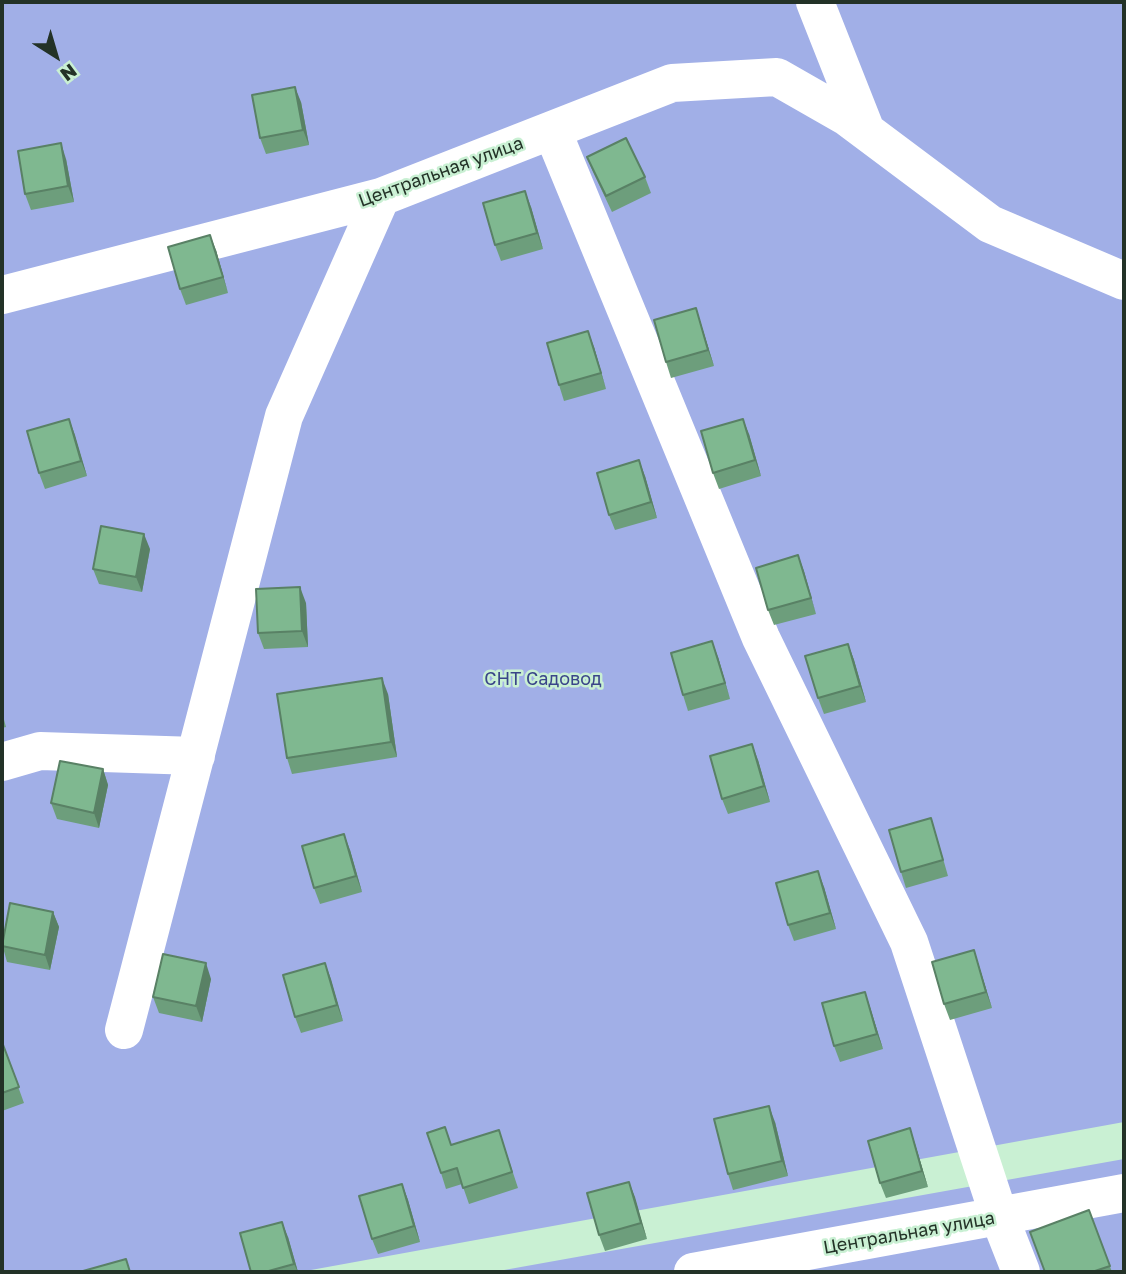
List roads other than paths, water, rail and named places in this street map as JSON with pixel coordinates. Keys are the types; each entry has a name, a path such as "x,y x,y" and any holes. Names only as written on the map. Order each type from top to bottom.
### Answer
{"street":[{"path":"815,2 866,131"},
{"name":"Центральная улица","path":"2,295 381,197 672,83 777,77 847,117 990,225 1124,281"},
{"path":"552,130 761,638 909,942 999,1216 1021,1272"},
{"path":"124,1030 284,416 381,197"},
{"path":"2,762 40,751 196,756"},
{"name":"Центральная улица","path":"693,1272 1124,1193"}],"park label":[{"name":"СНТ Садовод","path":"543,679"}]}
